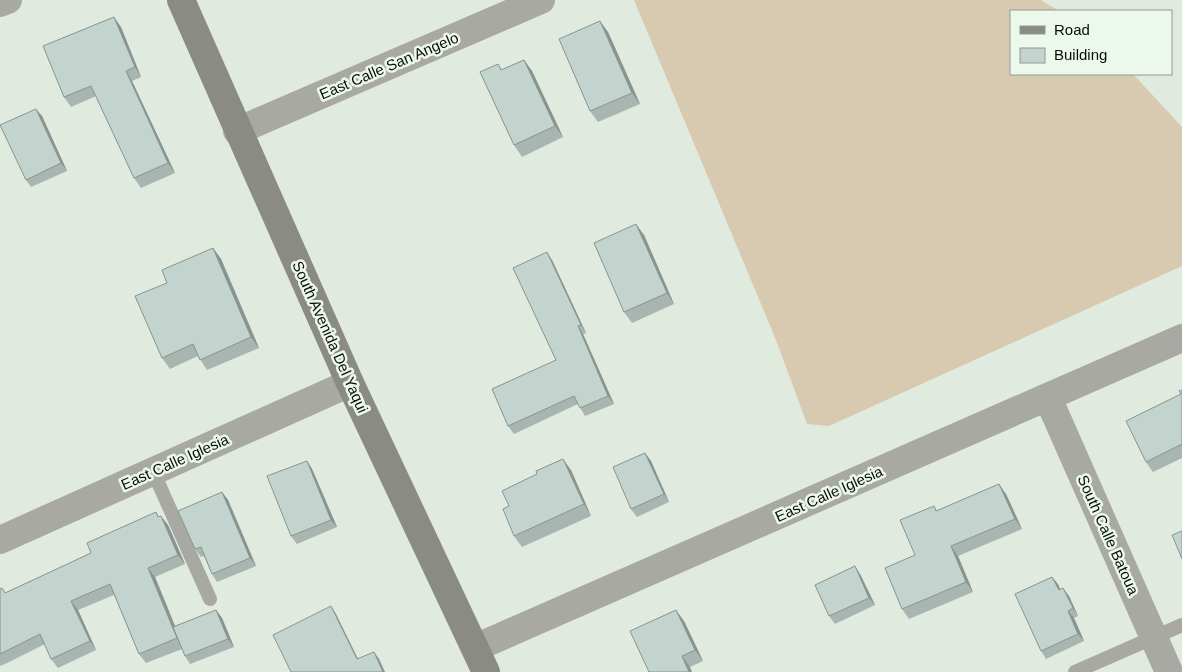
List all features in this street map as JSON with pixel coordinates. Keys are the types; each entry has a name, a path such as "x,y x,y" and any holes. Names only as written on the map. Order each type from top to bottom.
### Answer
{"street":[{"path":"0,3 8,0"},
{"name":"South Avenida Del Yaqui","path":"181,0 237,131 350,383 481,660"},
{"name":"East Calle San Angelo","path":"237,131 541,0"},
{"name":"East Calle Iglesia","path":"481,660 1182,338"},
{"name":"East Calle Iglesia","path":"0,540 350,383"},
{"name":"South Calle Batoua","path":"1048,398 1169,672"}],"lane":[{"path":"153,471 210,599"},
{"path":"1074,672 1182,626"}],"shaded area":[{"path":"634,0 1041,0 1057,10 1010,10 1010,75 1134,75 1182,127 1182,266 829,426 807,424 776,340"}],"building":[{"path":"114,17 135,67 126,71 168,163 134,178 91,86 64,97 43,46"},
{"path":"600,21 632,93 590,111 559,39"},
{"path":"524,60 555,126 514,145 480,72 498,64 501,70"},
{"path":"36,109 61,163 26,180 0,125"},
{"path":"636,224 667,293 624,312 594,243"},
{"path":"213,248 251,337 200,360 193,344 162,358 135,296 167,283 162,270"},
{"path":"547,252 581,325 578,326 608,396 580,408 574,396 508,426 492,389 556,360 513,268"},
{"path":"1182,390 1182,444 1146,462 1126,421 1181,394 1179,391"},
{"path":"645,453 664,494 631,509 613,467"},
{"path":"563,459 584,504 514,536 503,509 509,506 502,491 537,474 536,471"},
{"path":"307,461 331,520 291,536 267,476"},
{"path":"999,484 1015,519 951,546 966,582 902,609 885,568 915,555 900,520 934,506 936,511"},
{"path":"222,492 250,558 212,574 201,547 195,549 178,511"},
{"path":"156,512 158,517 161,516 178,555 148,568 177,638 139,654 110,584 71,601 90,641 51,659 40,634 0,654 0,589 2,588 5,593 91,553 87,543"},
{"path":"1182,531 1182,559 1172,535"},
{"path":"855,566 869,598 829,616 815,585"},
{"path":"1052,577 1059,590 1063,588 1073,608 1068,611 1078,634 1041,651 1015,594"},
{"path":"331,606 357,659 374,652 383,672 291,672 273,635"},
{"path":"216,610 228,639 185,656 173,627"},
{"path":"676,610 695,650 682,656 689,672 649,672 630,631"}]}
